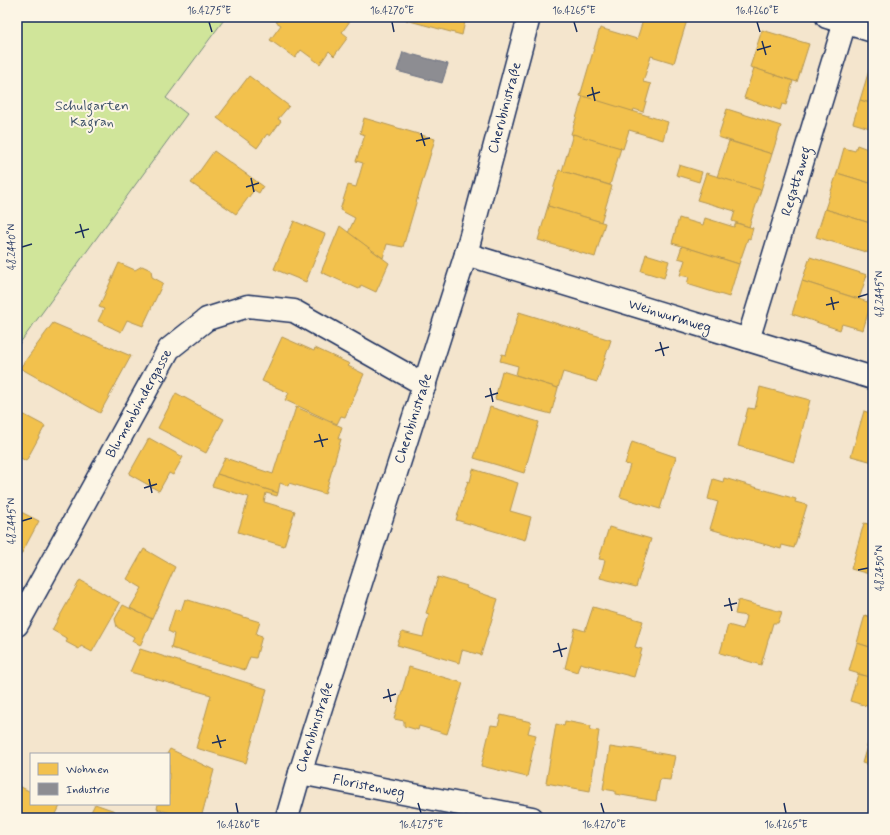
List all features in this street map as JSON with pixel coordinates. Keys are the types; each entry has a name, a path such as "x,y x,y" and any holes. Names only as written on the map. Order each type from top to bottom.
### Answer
{"street":[{"name":"Cherubinistraße","path":"287,818 300,773 466,254 529,17"},
{"path":"836,20 873,31"},
{"name":"Regattaweg","path":"748,340 836,20"},
{"name":"Weinwurmweg","path":"466,254 873,378"},
{"name":"Blumenbindergasse","path":"17,625 169,349 207,319 248,306 294,312 425,385"},
{"name":"Floristenweg","path":"300,773 532,818"}],"green space":[{"name":"Schulgarten Kagran","path":"17,17 226,17 166,98 187,114 17,347"}],"building: Wohnen":[{"path":"280,17 353,17 342,32 348,37 334,56 329,51 320,64 301,50 295,58 270,40 281,25 276,22"},
{"path":"407,17 466,17 462,35 406,20"},
{"path":"644,17 688,17 674,63 651,56 643,82 651,84 643,112 634,109 633,112 580,96 600,28 637,39"},
{"path":"762,30 809,44 797,82 750,67"},
{"path":"870,67 873,68 873,104 860,100"},
{"path":"754,68 793,81 786,105 782,104 780,110 744,98"},
{"path":"249,76 289,106 278,119 281,121 270,136 267,134 257,148 217,118"},
{"path":"583,96 668,122 663,140 629,130 623,149 571,134"},
{"path":"860,100 873,104 873,129 853,123"},
{"path":"727,109 781,126 772,154 718,137"},
{"path":"364,118 435,139 403,247 387,244 383,258 348,233 355,218 340,210 348,185 356,187 363,163 356,161 365,135 360,133"},
{"path":"573,134 621,148 610,185 562,171"},
{"path":"729,141 772,154 761,190 717,177"},
{"path":"857,145 873,151 873,184 837,173 844,148 855,151"},
{"path":"214,151 263,186 259,193 254,190 236,214 191,183"},
{"path":"679,165 702,172 699,182 676,175"},
{"path":"559,170 612,186 601,222 548,206"},
{"path":"706,173 761,190 749,227 732,221 735,211 697,200"},
{"path":"837,173 873,184 873,224 825,209"},
{"path":"548,206 605,223 595,257 538,240"},
{"path":"825,209 873,224 873,242 869,253 816,237"},
{"path":"679,218 703,225 705,218 734,227 736,223 753,228 739,264 672,243"},
{"path":"294,221 325,234 306,282 274,269"},
{"path":"340,226 389,263 376,292 361,285 359,289 321,272"},
{"path":"682,246 739,264 729,297 687,284 689,277 680,275 685,260 678,258"},
{"path":"646,254 669,261 664,278 641,271"},
{"path":"810,257 867,275 859,299 802,281"},
{"path":"119,263 135,270 142,266 151,270 152,277 163,283 143,326 127,320 121,332 98,321 104,309 99,307"},
{"path":"802,281 871,303 863,330 842,324 840,330 792,314"},
{"path":"519,312 611,340 597,382 563,372 558,388 516,375 518,366 500,361 502,354 506,355"},
{"path":"53,323 131,356 100,413 20,368"},
{"path":"282,337 314,351 315,348 350,364 348,366 364,374 345,417 341,416 337,424 285,400 289,393 262,381"},
{"path":"502,371 558,388 551,414 495,399"},
{"path":"760,387 810,400 794,462 738,446 748,408 755,409"},
{"path":"176,393 224,419 206,453 158,428"},
{"path":"296,407 342,427 338,439 341,439 325,494 289,483 288,486 280,483 278,493 217,474 225,458 273,474 289,423 291,423"},
{"path":"490,407 539,422 524,473 474,458"},
{"path":"17,411 45,426 26,461 17,456"},
{"path":"864,411 873,414 873,462 851,456"},
{"path":"149,438 183,457 173,475 169,473 159,491 129,474"},
{"path":"632,442 676,457 660,509 620,497 630,465 625,464"},
{"path":"473,469 518,483 510,511 531,517 525,540 456,520 468,481 470,482"},
{"path":"217,474 278,493 277,496 266,493 264,502 295,511 284,546 238,532 249,497 212,486"},
{"path":"724,478 796,499 795,502 807,505 794,548 782,545 781,549 710,529 718,502 708,499 713,479 723,482"},
{"path":"17,510 39,521 17,562"},
{"path":"864,523 873,525 873,575 851,569"},
{"path":"609,527 651,539 636,587 600,578 605,560 599,559"},
{"path":"144,549 175,567 152,619 130,608 142,588 127,579"},
{"path":"438,577 467,586 466,588 498,599 481,655 462,650 459,663 397,645 402,632 423,637 429,614 426,613"},
{"path":"80,580 120,603 92,652 81,646 79,649 66,642 68,639 52,630"},
{"path":"185,599 260,622 256,634 262,636 256,658 250,657 245,670 171,648 174,634 168,631 175,609 181,611"},
{"path":"738,600 782,612 778,623 773,623 761,665 720,653 728,625 743,629 746,616 735,614"},
{"path":"123,605 152,619 140,646 132,641 134,637 117,627 115,619"},
{"path":"593,607 643,621 635,647 642,649 634,677 580,663 577,672 565,668 575,628 585,631"},
{"path":"865,615 873,618 873,648 857,643"},
{"path":"857,643 873,648 873,678 849,671"},
{"path":"140,649 267,689 246,763 196,748 211,695 130,672"},
{"path":"409,667 463,683 447,734 419,726 418,730 404,726 404,721 394,719"},
{"path":"858,674 873,678 873,708 850,701"},
{"path":"501,715 531,722 528,733 536,735 527,777 481,766 491,725 498,726"},
{"path":"565,721 591,726 590,730 599,731 590,791 546,783 556,724 564,726"},
{"path":"873,726 873,766 862,763"},
{"path":"610,747 623,749 624,747 675,756 670,780 660,779 656,801 615,794 615,791 603,789"},
{"path":"170,749 214,770 201,818 188,818 157,809 158,805 170,805 170,753 168,753"},
{"path":"17,785 30,792 30,805 60,806 54,818 17,818"},
{"path":"94,805 115,811 112,818 88,818"}],"building: Industrie":[{"path":"403,52 448,64 442,83 397,71"}]}
